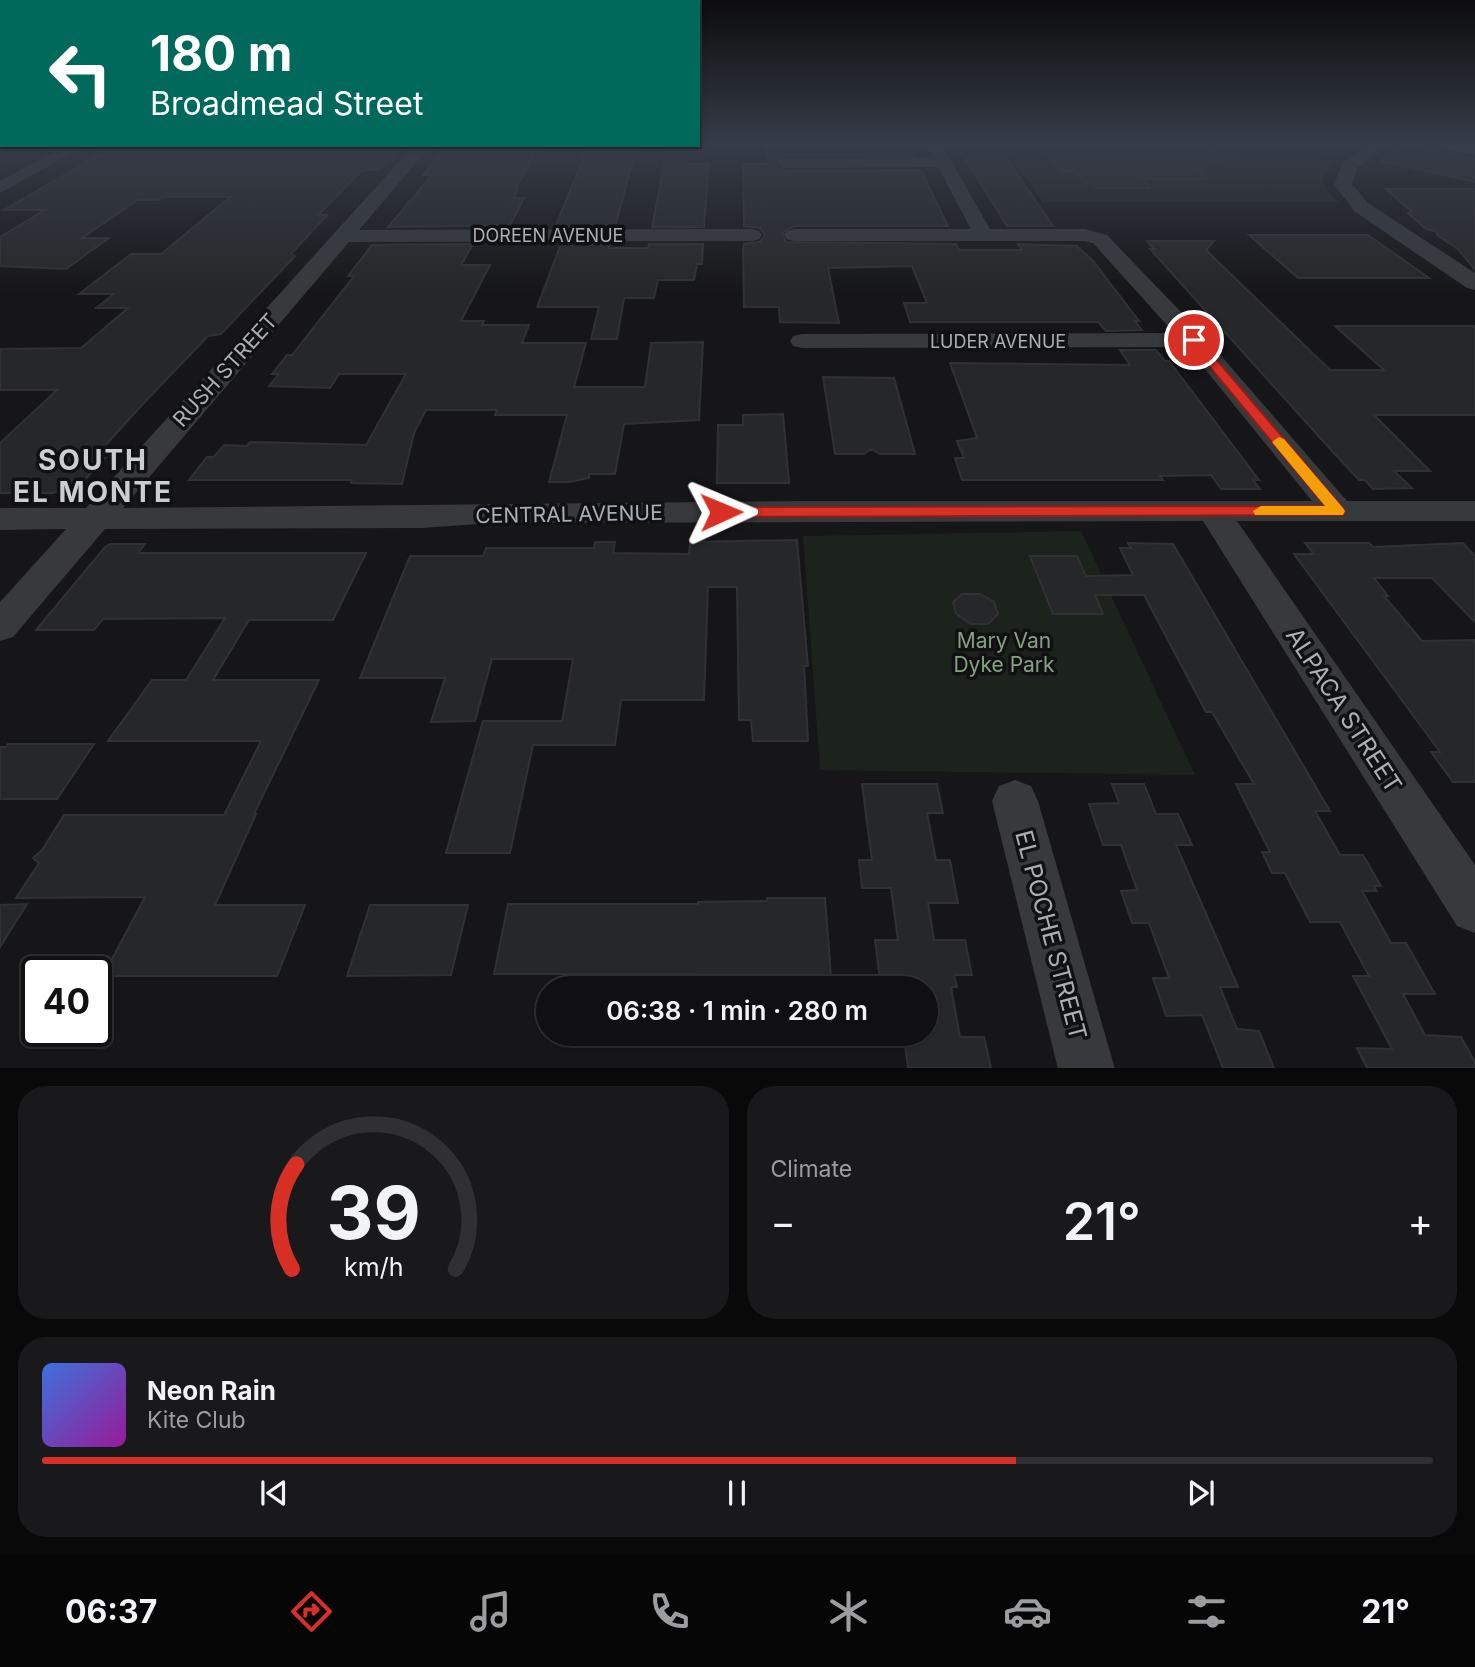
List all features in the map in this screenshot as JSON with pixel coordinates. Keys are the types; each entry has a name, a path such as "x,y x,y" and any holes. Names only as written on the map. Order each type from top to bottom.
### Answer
{"street":[{"name":"RUSH STREET","path":"0,627 380,193"},
{"path":"961,193 984,235"},
{"path":"1350,193 1361,206 1475,283"},
{"path":"794,234 1085,235 1100,239 1194,340 1338,511"},
{"name":"DOREEN AVENUE","path":"343,236 752,235"},
{"name":"LUDER AVENUE","path":"802,341 1194,340"},
{"name":"ALPACA STREET","path":"1213,511 1475,908"},
{"name":"CENTRAL AVENUE","path":"0,519 421,517 493,513 1475,511"},
{"name":"EL POCHE STREET","path":"1015,801 1087,1068"}],"shaded area":[{"path":"1036,193 1329,193 1339,202 1043,202"}],"green space":[{"name":"Mary Van Dyke Park","path":"1081,531 1195,775 820,770 803,536"}],"building":[{"path":"34,193 340,193 318,215 327,215 291,254 295,256 221,334 208,336 141,406 95,457 105,458 81,484 53,493 0,493 0,443 57,390 0,390 0,349 81,348 128,308 96,308 114,294 79,294 131,254 161,254 230,197 162,197 158,200 138,200 82,238 109,238 66,269 0,266 0,237 45,210 4,210"},
{"path":"417,193 516,193 514,198 524,198 510,225 388,227"},
{"path":"569,193 624,193 615,227 555,227"},
{"path":"659,193 707,193 704,227 652,227"},
{"path":"743,193 932,193 948,226 794,226 782,233 786,242 956,244 959,250 1022,250 1018,244 1077,246 1093,261 1139,321 1135,321 1142,330 1106,331 1098,322 910,322 904,303 927,303 912,266 828,268 839,323 780,322 779,307 744,307 744,244 760,242 765,235 760,228 744,226"},
{"path":"986,193 1030,193 1053,226 1007,226"},
{"path":"1390,193 1475,193 1475,270 1458,249 1435,231 1426,229 1408,213 1412,212"},
{"path":"1249,235 1368,235 1429,278 1298,278"},
{"path":"1147,241 1214,241 1206,250 1330,370 1384,370 1335,326 1475,326 1475,415 1374,415 1430,471 1394,471 1412,488 1373,489 1365,480 1359,480 1332,451 1150,249 1154,249"},
{"path":"473,244 461,265 490,265 461,321 484,321 482,325 529,325 522,343 586,343 574,387 645,387 651,343 703,342 699,420 624,424 615,474 589,474 589,478 569,482 549,482 567,415 495,415 497,410 426,410 414,433 402,484 351,483 352,480 189,480 207,457 214,457 224,445 247,446 250,442 366,445 406,374 339,374 330,388 269,386 279,374 272,374 287,355 292,355 354,276 348,276 372,245"},
{"path":"561,244 610,244 609,248 648,248 649,244 703,244 702,264 697,264 694,280 658,280 654,298 624,298 617,339 591,339 599,307 537,307"},
{"path":"1120,350 1156,350 1165,361 1169,361 1259,480 1253,480 1260,489 1221,489 1211,475 1160,476 1163,480 962,480 955,458 964,458 957,441 977,438 950,363 1130,365"},
{"path":"823,377 894,378 915,454 880,454 871,449 864,454 835,454"},
{"path":"783,414 789,483 717,483 718,425 743,425 743,415"},
{"path":"797,540 808,666 804,666 808,741 753,741 751,720 739,720 737,587 708,587 704,700 621,700 615,745 533,745 510,853 446,853 483,721 562,721 573,659 492,659 475,721 431,722 445,678 360,678 410,556 483,556 486,548 594,548 595,542 615,542 613,553 689,554 690,542"},
{"path":"1128,543 1173,544 1330,811 1315,811 1340,855 1363,855 1381,886 1374,886 1377,891 1362,891 1391,943 1406,943 1435,994 1403,994 1425,1035 1461,1037 1475,1062 1475,1068 1367,1068 1357,1048 1392,1049 1353,976 1369,976 1340,922 1310,922 1285,873 1272,873 1262,852 1270,852 1236,784 1254,784 1212,712 1206,712 1144,595 1095,595 1103,614 1053,614 1030,556 1077,556 1086,576 1133,575 1120,548 1131,548"},
{"path":"1305,543 1369,543 1373,547 1463,543 1475,556 1475,622 1432,578 1374,578 1388,596 1384,596 1422,641 1475,640 1475,782 1453,782 1431,752 1440,752 1294,554 1314,554"},
{"path":"110,544 145,544 138,553 366,553 333,620 249,620 213,680 319,680 254,814 215,905 305,905 277,976 112,976 112,959 145,897 16,898 39,863 33,858 42,850 64,815 224,815 261,741 108,741 152,680 186,680 225,618 103,619 94,630 36,630"},
{"path":"962,594 980,594 994,602 998,614 988,624 971,624 956,614 953,602"},
{"path":"8,744 94,744 57,799 0,799 0,747 6,747"},
{"path":"862,784 937,784 943,813 927,813 936,860 950,860 958,903 928,903 934,940 965,940 972,975 954,975 957,987 951,987 960,1037 984,1037 991,1068 908,1068 905,1046 938,1046 938,976 879,976 875,940 898,940 891,888 862,888 859,860 872,860"},
{"path":"1112,784 1144,784 1156,814 1178,814 1192,845 1176,845 1238,987 1220,987 1237,1029 1259,1031 1274,1068 1223,1068 1202,1015 1166,1016 1153,978 1169,978 1149,923 1132,923 1121,891 1137,890 1121,845 1103,845 1089,804 1119,803"},
{"path":"767,898 825,898 831,976 494,974 508,904 698,904 767,901"},
{"path":"27,904 0,947 0,905"},
{"path":"370,905 468,905 451,975 347,976"}],"slow traffic":[{"path":"1261,511 1338,511 1279,442"}],"district":[{"name":"SOUTH EL MONTE","path":"93,476"}],"route":[{"path":"721,512 1338,511 1194,340"}]}
